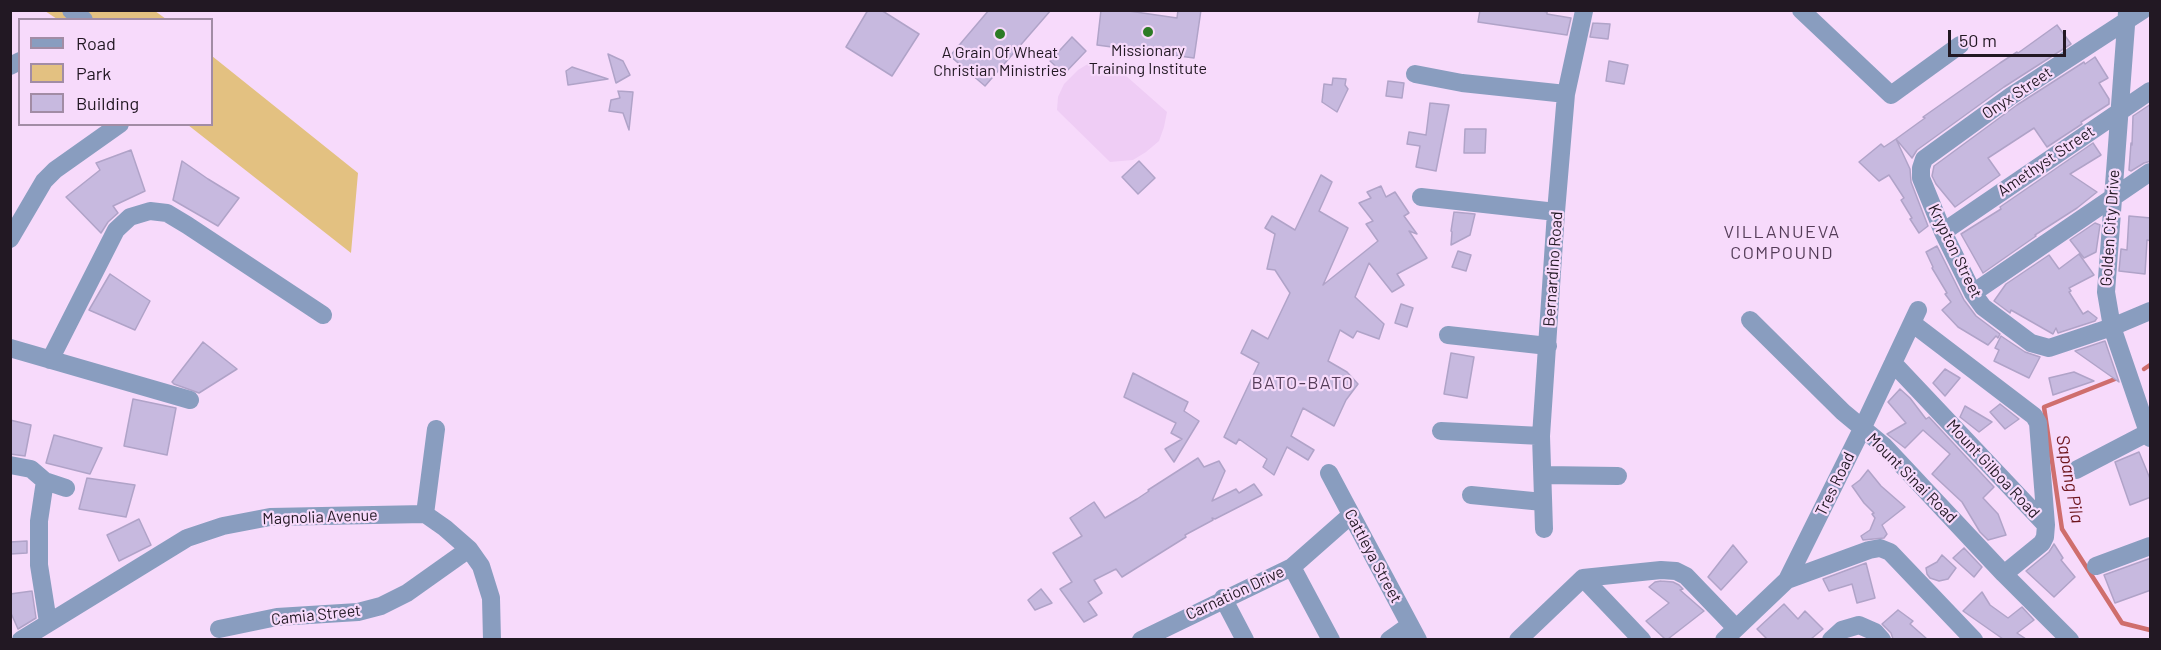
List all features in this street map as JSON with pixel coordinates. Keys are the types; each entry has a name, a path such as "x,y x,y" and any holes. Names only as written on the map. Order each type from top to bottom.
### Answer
{"street":[{"path":"1801,10 1891,95 1960,45"},
{"name":"Onyx Street","path":"1924,159 2127,16 2143,10"},
{"name":"Bernardino Road","path":"1544,530 1541,436 1556,212 1566,94 1586,11"},
{"name":"Golden City Drive","path":"2127,16 2106,292 2112,327 2150,435"},
{"path":"1415,74 1462,83 1566,94"},
{"name":"Amethyst Street","path":"1942,232 2151,91"},
{"path":"10,239 44,181 55,170 117,126"},
{"name":"Krypton Street","path":"1924,159 1921,178 1942,232 1973,293 1983,307 2031,343 2040,347 2049,348 2112,327"},
{"path":"1973,293 2151,172"},
{"path":"1421,197 1556,212"},
{"path":"50,360 116,230 130,216 150,211 167,213 187,225 323,315"},
{"path":"2112,327 2151,311"},
{"name":"Tres Road","path":"1730,634 1787,580 1915,317 2034,416 2040,430 2046,525"},
{"name":"Mount Sinai Road","path":"1750,320 1862,429 1884,446 2004,574 2070,639"},
{"path":"1448,335 1548,346"},
{"path":"10,348 190,400"},
{"name":"Mount Gilboa Road","path":"1893,363 2046,525 2042,543 2004,574"},
{"path":"436,429 424,514 445,528 469,549 481,566 491,598 492,639"},
{"path":"1441,431 1541,436"},
{"path":"2076,471 2150,435"},
{"path":"10,465 31,469 45,481 66,488"},
{"name":"Cattleya Street","path":"1329,473 1414,632"},
{"path":"1543,475 1618,476"},
{"path":"45,481 39,521 39,565 48,622"},
{"path":"1471,495 1543,502"},
{"name":"Magnolia Avenue","path":"21,639 187,538 223,526 270,517 424,514"},
{"name":"Carnation Drive","path":"1152,637 1223,598 1292,567 1351,515"},
{"path":"2096,566 2151,546"},
{"path":"1787,580 1880,548 1890,552 1974,639"},
{"name":"Camia Street","path":"219,629 277,617 358,612 381,606 407,594 469,549"},
{"path":"1292,567 1331,639"},
{"path":"1518,639 1583,578 1661,570 1676,571 1686,576 1730,634"},
{"path":"1583,578 1634,637"},
{"path":"1223,598 1245,639"},
{"path":"1831,639 1842,630 1859,625 1875,632 1882,639"},
{"path":"1389,639 1414,632"}],"shaded area":[{"path":"1091,62 1116,67 1167,112 1159,141 1133,160 1110,162 1057,110 1058,97 1064,84 1078,70"}],"green space":[{"path":"45,11 155,11 165,18 56,18"},
{"path":"213,57 358,173 351,253 189,126 213,126"}],"building":[{"path":"868,10 881,10 919,34 892,76 846,47"},
{"name":"A Grain Of Wheat Christian Ministries","path":"989,10 1051,10 985,86 950,56"},
{"name":"Missionary Training Institute","path":"1101,10 1122,10 1177,18 1178,10 1201,10 1194,58 1097,45"},
{"path":"1480,10 1539,10 1547,14 1571,18 1567,35 1478,22"},
{"path":"1593,23 1610,24 1608,39 1590,37"},
{"path":"2057,25 2071,44 2004,87 1917,150 1912,158 1896,139 1925,118 1923,117"},
{"path":"1072,37 1086,51 1064,74 1050,61"},
{"path":"608,54 623,61 630,75 616,83"},
{"path":"2095,57 2108,78 2099,83 2109,99 2109,104 2047,147 2034,128 1988,158 2000,175 1955,207 1936,184 1932,176 1934,166 2017,105"},
{"path":"1609,61 1628,65 1624,84 1606,81"},
{"path":"572,67 608,79 568,85 566,71"},
{"path":"1333,78 1346,79 1345,85 1348,89 1337,112 1322,102 1324,84 1332,85"},
{"path":"1388,81 1404,83 1402,98 1386,96"},
{"path":"618,91 633,92 629,130 623,113 609,111 611,100 620,98"},
{"path":"1430,103 1449,105 1436,171 1416,167 1420,146 1407,144 1409,132 1426,135"},
{"path":"2151,104 2151,161 2131,171 2129,170 2133,116"},
{"path":"1465,129 1486,129 1485,153 1464,153"},
{"path":"1896,139 1910,169 1911,182 1928,226 1919,233 1901,200 1904,198 1889,175 1879,181 1859,162 1881,144 1884,147"},
{"path":"2093,143 2101,155 2070,174 2097,192 1983,273 1961,234 2001,209 2000,207"},
{"path":"131,150 145,191 113,206 118,213 101,233 66,197 100,170 96,163"},
{"path":"182,161 239,198 218,226 173,200"},
{"path":"1139,161 1155,178 1138,194 1122,177"},
{"path":"1321,175 1332,182 1319,211 1348,228 1323,285 1378,241 1366,224 1373,221 1359,203 1371,198 1367,192 1381,186 1386,197 1395,192 1409,213 1404,216 1417,234 1409,231 1427,258 1397,274 1404,285 1392,292 1369,263 1355,297 1384,324 1379,339 1357,331 1353,338 1340,330 1328,361 1347,372 1358,384 1346,400 1334,426 1303,408 1291,436 1314,450 1308,460 1287,447 1274,475 1263,467 1267,459 1239,439 1236,444 1224,437 1259,363 1241,353 1252,330 1268,339 1290,293 1275,270 1267,269 1275,234 1265,228 1272,216 1295,230"},
{"path":"1454,212 1475,214 1470,235 1451,245 1451,231"},
{"path":"2129,216 2151,218 2151,241 2147,240 2145,274 2119,271 2121,249 2127,250"},
{"path":"2095,223 2100,225 2096,252 2084,258 2070,240"},
{"path":"1937,246 1964,300 1976,316 2000,334 1988,345 1958,327 1942,310 1951,302 1926,252"},
{"path":"1458,251 1471,255 1466,271 1452,267"},
{"path":"2079,254 2094,275 2069,288 2071,291 2069,292 2083,314 2088,311 2097,318 2095,321 2058,333 2056,328 2053,334 2011,310 2010,313 1994,301 2006,284 2049,255 2059,269"},
{"path":"110,274 150,301 135,330 89,310"},
{"path":"1401,304 1413,308 1407,327 1395,323"},
{"path":"2001,336 2025,352 2040,357 2029,378 1994,361 1999,350 1995,348"},
{"path":"2105,341 2119,382 2075,351"},
{"path":"203,342 237,369 199,393 172,382"},
{"path":"1451,353 1474,357 1467,398 1444,394"},
{"path":"1945,369 1960,378 1945,396 1933,383"},
{"path":"2074,372 2094,381 2053,395 2049,378"},
{"path":"1133,373 1188,402 1184,411 1199,421 1174,462 1165,449 1182,439 1171,433 1176,423 1124,397"},
{"path":"1900,389 1926,419 1929,417 1994,487 1983,498 1998,514 2006,535 1988,540 1980,532 1962,502 1932,474 1950,454 1923,430 1905,448 1887,434 1906,423 1888,402"},
{"path":"133,399 176,408 167,455 124,446"},
{"path":"2000,404 2019,419 2005,429 1990,412"},
{"path":"1965,406 1992,422 1979,432 1960,417"},
{"path":"10,420 31,425 25,456 10,454"},
{"path":"54,435 102,448 90,474 46,463"},
{"path":"2139,452 2151,481 2151,497 2130,505 2115,462"},
{"path":"1198,458 1204,467 1219,461 1225,471 1212,501 1236,489 1239,493 1254,484 1262,495 1215,519 1212,518 1213,520 1185,535 1186,537 1122,577 1116,569 1094,580 1102,593 1088,602 1097,615 1084,622 1060,589 1072,582 1053,553 1082,536 1070,518 1094,502 1105,518"},
{"path":"1868,470 1881,486 1905,507 1882,525 1887,534 1884,538 1863,540 1861,536 1870,530 1875,518 1872,514 1874,513 1852,486"},
{"path":"87,478 135,485 126,517 79,509"},
{"path":"139,519 151,545 119,561 107,535"},
{"path":"27,541 27,553 10,554 10,542"},
{"path":"2054,544 2063,558 2061,560 2075,577 2054,597 2026,571 2049,552"},
{"path":"1733,545 1747,562 1721,590 1708,577"},
{"path":"1964,548 1982,567 1974,577 1953,558"},
{"path":"1942,555 1956,568 1948,579 1939,581 1930,578 1926,568 1937,562"},
{"path":"2151,558 2151,590 2115,603 2104,575"},
{"path":"1866,563 1875,598 1857,603 1852,584 1829,591 1823,579"},
{"path":"1661,581 1679,585 1683,589 1680,590 1704,611 1668,639 1665,639 1646,621 1669,603 1649,587"},
{"path":"1041,589 1052,603 1035,610 1028,600"},
{"path":"32,591 36,618 18,629 10,611 10,594"},
{"path":"1982,592 1990,605 2008,618 2022,607 2034,620 2017,633 2026,639 2003,639 1963,611"},
{"path":"1784,604 1798,619 1805,611 1823,629 1811,639 1767,639 1757,629"},
{"path":"1898,610 1913,621 1910,624 1927,639 1893,639 1891,633 1882,624"}],"waterway":[{"name":"Sapang Pila","path":"2144,369 2150,365"},
{"name":"Sapang Pila","path":"2115,379 2044,407 2062,529 2122,623 2150,630"}],"place":[{"name":"Missionary Training Institute","path":"1148,32"},
{"name":"A Grain Of Wheat Christian Ministries","path":"1000,34"}],"district":[{"name":"VILLANUEVA COMPOUND","path":"1782,242"},
{"name":"BATO-BATO","path":"1303,383"}]}
